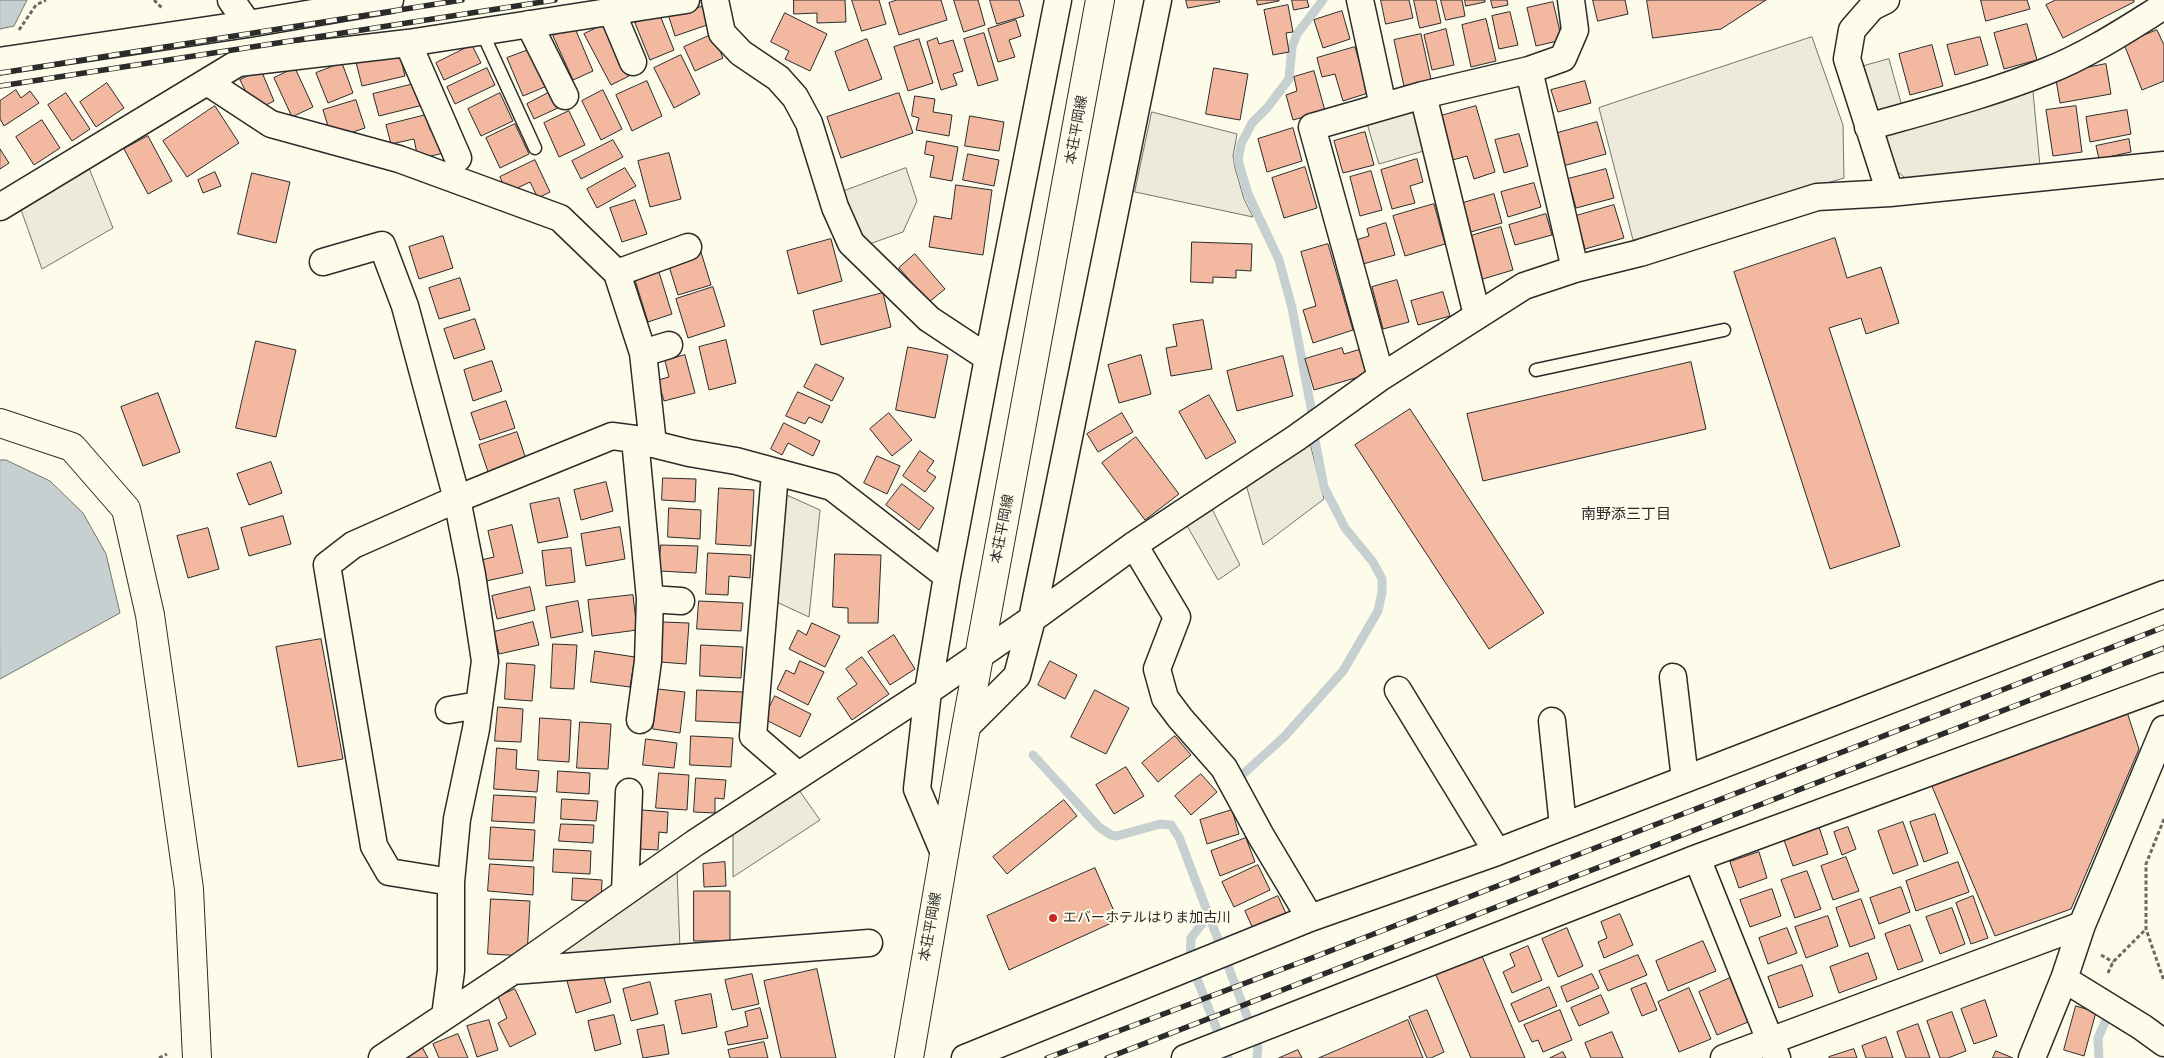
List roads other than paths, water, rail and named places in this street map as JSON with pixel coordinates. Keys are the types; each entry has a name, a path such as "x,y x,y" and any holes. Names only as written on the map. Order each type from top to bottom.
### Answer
{"main road":[{"name":"本荘平岡線","path":"909,1058 966,727 1046,303 1100,0"},
{"path":"0,422 72,447 126,509 150,615 189,889 197,1058"}],"street":[{"path":"231,0 248,24"},
{"path":"0,61 248,24 390,0"},
{"path":"0,207 238,63 408,43 686,0"},
{"path":"715,0 722,32 741,53 778,78 795,97 808,123 835,207 851,243 929,319 988,358"},
{"path":"944,853 916,789 928,691 947,576 988,358 1058,0"},
{"path":"966,727 1017,676 1032,619 1158,0"},
{"path":"1360,0 1383,106"},
{"path":"1381,377 1312,127 1423,95 1529,70 1563,58 1575,30 1571,0"},
{"path":"1886,0 1872,7 1852,30 1847,59 1890,193"},
{"path":"1868,127 1939,107 2048,71 2120,34 2164,6"},
{"path":"612,12 633,62"},
{"path":"530,24 565,96"},
{"path":"408,43 458,158"},
{"path":"1529,70 1575,269"},
{"path":"207,82 271,124 399,159 560,218 617,273 643,353 644,441 650,599 648,661 640,720"},
{"path":"1423,95 1477,315"},
{"path":"382,1058 513,971 625,892 798,775 928,691 1134,545 1296,438 1381,377 1524,286 1575,269 1640,253 1816,197 1890,193 2164,165"},
{"path":"323,262 382,245 404,306 457,499 472,575 485,662 476,729 457,819 451,882 451,971 445,1016"},
{"path":"617,273 688,247"},
{"path":"643,353 670,345"},
{"path":"451,882 389,872 374,846 327,564 353,545 457,499 612,436 736,461 832,487 947,576"},
{"path":"775,473 753,736 798,775"},
{"path":"1134,545 1177,617 1157,669 1165,698 1224,768 1261,836 1310,918"},
{"path":"965,1058 1310,918 1497,852 2164,594"},
{"path":"650,599 681,601"},
{"path":"1673,677 1685,779"},
{"path":"1185,1058 1697,858 2164,686"},
{"path":"1398,690 1497,852"},
{"path":"449,710 479,705"},
{"path":"1552,721 1563,826"},
{"path":"2032,1058 2064,979 2082,924 2164,729"},
{"path":"625,892 629,792"},
{"path":"1697,858 1774,1049"},
{"path":"1724,1058 1774,1049 2082,924"},
{"path":"513,971 869,943"},
{"path":"2064,979 2142,1027 2164,1043"}],"lane":[{"path":"482,32 535,148"},
{"path":"1536,370 1724,330"}],"waterway":[{"path":"1312,413 1292,308 1279,260 1248,194 1238,160 1241,144 1252,123 1267,108 1289,79 1292,47 1297,34 1323,0"},
{"path":"1242,775 1284,737 1343,671 1378,611 1382,592 1382,579 1373,562 1345,528 1324,487 1315,440"},
{"path":"1033,755 1099,827 1111,835 1117,836 1160,824 1171,825 1179,837 1258,1045 1257,1058"},
{"path":"1209,915 1191,938 1190,961 1228,1058"},
{"path":"2099,1058 2098,1038 2105,1022"}],"railway":[{"path":"0,73 462,0"},
{"path":"0,86 555,0"},
{"path":"1047,1058 1317,956 2164,627"},
{"path":"1107,1058 2164,648"}],"place":[{"name":"エバーホテルはりま加古川","path":"1053,918"}],"district":[{"name":"南野添三丁目","path":"1626,515"}]}
